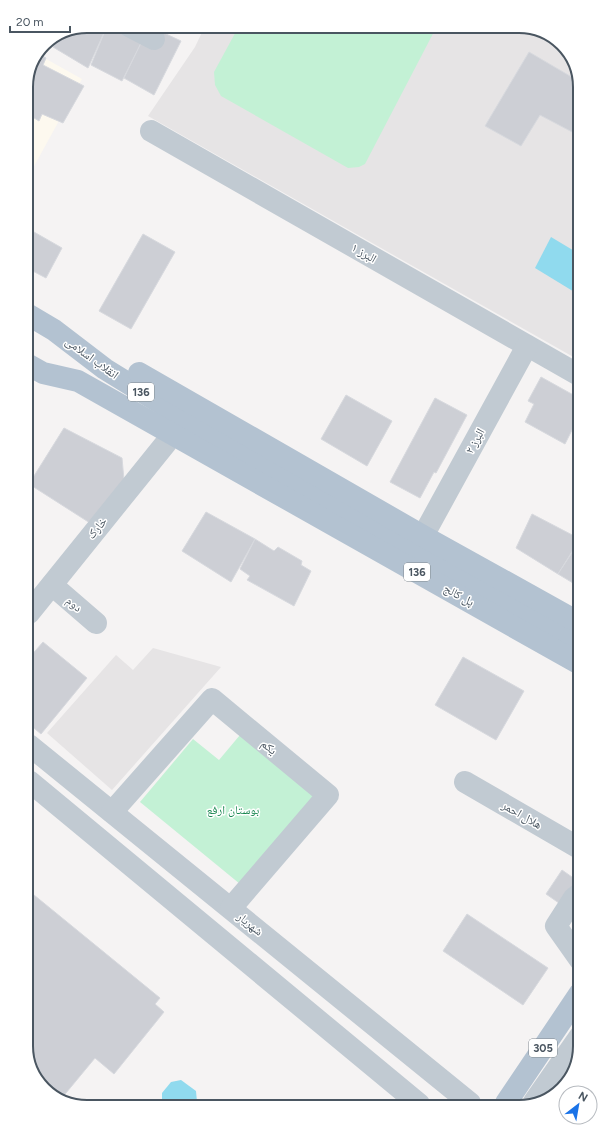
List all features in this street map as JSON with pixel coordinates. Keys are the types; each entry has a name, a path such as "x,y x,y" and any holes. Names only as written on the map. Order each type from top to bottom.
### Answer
{"main road":[{"name":"انقلاب اسلامی","path":"33,318 54,330 105,370 257,472"},
{"path":"54,330 113,358 423,536 573,619"},
{"name":"انقلاب اسلامی","path":"35,368 78,382 257,472"},
{"path":"35,368 573,675"},
{"name":"پل کالج","path":"257,472 573,641"},
{"name":"پل کالج","path":"257,472 573,660"},
{"name":"305","path":"508,1100 573,1003"}],"street":[{"path":"142,33 154,40"},
{"name":"البرز ۱","path":"151,131 573,372"},
{"name":"البرز ۲","path":"423,536 527,346"},
{"name":"خارک","path":"33,608 166,443"},
{"name":"دوم","path":"52,585 96,623"},
{"name":"یکم","path":"112,812 212,699 328,795 231,908"},
{"name":"شهریار","path":"33,747 466,1100"},
{"name":"هلال احمر","path":"465,782 573,845"},
{"path":"33,784 414,1100"},
{"path":"573,900 556,926 573,950"},
{"path":"538,1097 573,1046"}],"shaded area":[{"path":"202,33 523,33 536,36 555,46 569,66 573,87 573,357 148,116 195,47"},
{"path":"42,57 82,79 33,168 33,83 39,63"},
{"path":"153,648 221,667 112,790 47,733 116,655 133,670"}],"green space":[{"path":"235,33 433,33 365,164 359,167 348,168 221,96 215,85 214,72"},
{"name":"بوستان ارفع","path":"240,735 314,796 240,884 140,802 193,739 219,760"}],"water":[{"path":"551,237 573,250 573,291 535,268"},
{"path":"181,1080 196,1091 197,1100 162,1100 162,1093 171,1082"}],"building":[{"path":"104,33 88,68 53,47 60,40 76,34"},
{"path":"104,33 131,33 143,39 122,81 91,65"},
{"path":"164,33 181,41 154,95 124,78 142,41 156,47"},
{"path":"529,52 572,77 573,132 540,115 521,146 485,126"},
{"path":"43,56 46,58 43,65 84,86 63,123 42,114 39,121 33,117 33,83 35,73"},
{"path":"33,231 62,248 46,278 33,271"},
{"path":"143,234 175,252 131,329 99,311"},
{"path":"541,377 573,395 573,428 565,444 525,422 534,404 528,401"},
{"path":"346,395 392,421 367,466 321,439"},
{"path":"435,398 467,415 436,473 434,472 420,498 390,482"},
{"path":"64,428 122,458 124,480 90,523 33,487 33,478"},
{"path":"206,512 255,539 231,582 182,551"},
{"path":"532,514 573,535 573,550 558,574 516,548"},
{"path":"255,539 274,551 278,547 302,561 301,565 311,571 294,606 247,580 250,576 240,569"},
{"path":"573,551 573,583 558,574"},
{"path":"43,642 87,678 41,734 33,727 33,653"},
{"path":"463,657 524,691 496,740 435,705"},
{"path":"562,870 573,878 573,913 546,894"},
{"path":"34,895 160,998 155,1004 164,1012 114,1074 95,1058 64,1095 54,1089 44,1079 37,1067 34,1057"},
{"path":"467,914 548,968 523,1005 443,951"}]}
